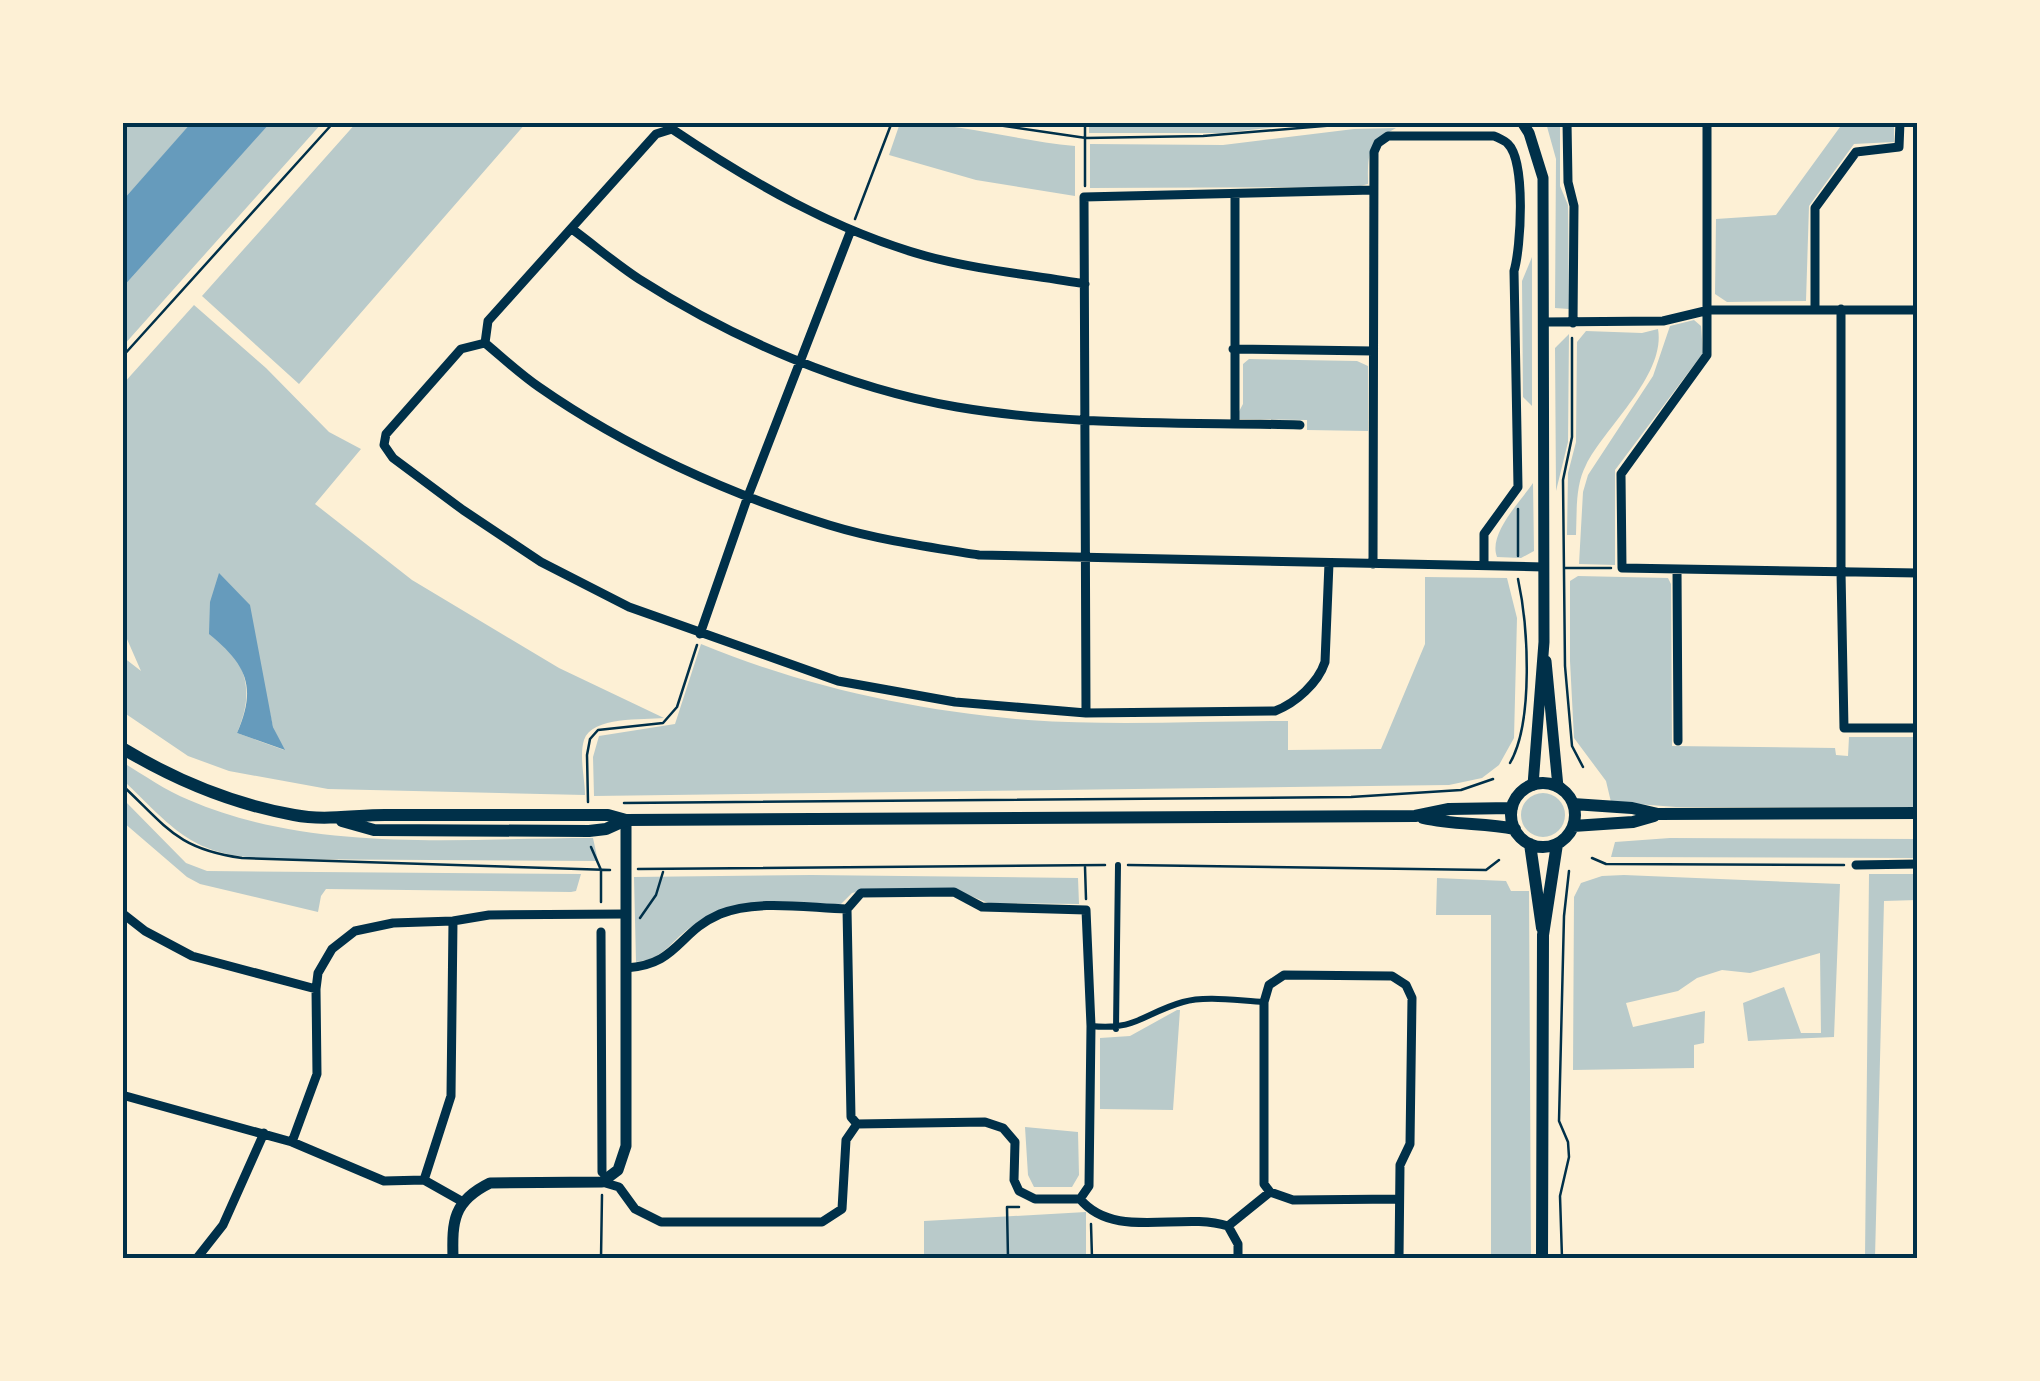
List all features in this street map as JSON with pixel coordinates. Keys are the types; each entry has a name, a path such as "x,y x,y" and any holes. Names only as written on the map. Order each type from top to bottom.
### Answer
{"main road":[{"path":"122,748 156,769 249,804 296,816 335,818 1415,816 1449,808 1512,808"},
{"path":"1514,829 1512,808 1517,796 1533,785 1558,787 1573,804 1573,826 1557,844 1543,935 1542,1258"},
{"path":"1573,804 1658,814 1918,813"},
{"path":"1573,826 1632,822 1658,814"},
{"path":"1415,816 1449,824 1514,829 1530,844 1557,844"},
{"path":"335,818 374,830 606,830 626,820"},
{"path":"1530,844 1543,935"}],"street":[{"path":"1522,122 1543,178 1544,642 1533,785"},
{"path":"1567,122 1568,182 1574,206 1572,322"},
{"path":"1707,122 1708,354 1621,474 1622,568 1918,573"},
{"path":"1816,309 1815,208 1856,152 1899,147 1900,122"},
{"path":"485,343 488,322 656,134 672,126 730,168 851,230 928,256 1085,284"},
{"path":"1373,564 1374,152 1388,136 1494,136 1508,142 1516,155 1519,254 1514,271 1514,384 1518,403 1518,488 1484,534 1484,565"},
{"path":"1086,712 1084,197 1373,190"},
{"path":"1236,195 1236,423"},
{"path":"572,229 637,278 704,318 800,360 881,388 954,406 1030,416 1300,425"},
{"path":"700,634 748,496 851,230"},
{"path":"1544,322 1663,321 1708,310 1918,310"},
{"path":"1841,310 1844,728 1918,728"},
{"path":"485,343 538,386 642,449 748,496 829,525 887,540 979,556 1544,567"},
{"path":"485,343 461,349 386,434 384,444 394,458 541,562 629,607 838,681 954,702 1086,712 1275,711 1289,706 1322,674 1326,662 1328,563"},
{"path":"1233,349 1373,351"},
{"path":"1677,569 1678,741"},
{"path":"1544,642 1558,787"},
{"path":"453,1258 452,1223 462,1202 474,1191 490,1183 602,1177 618,1170 626,1146 626,820"},
{"path":"1856,865 1918,864"},
{"path":"1116,1029 1118,865"},
{"path":"1080,1199 1089,1186 1091,1026 1086,910 982,907 954,892 861,893 847,908 851,1118 858,1124 984,1122 1003,1128 1015,1142 1014,1180 1019,1191 1035,1199 1080,1199 1091,1212 1113,1221 1212,1221 1228,1226 1238,1244 1238,1258"},
{"path":"626,968 657,964 693,931 720,914 750,907 847,908"},
{"path":"122,913 192,956 316,989"},
{"path":"292,1142 317,1074 318,973 332,949 355,932 392,923 490,915 626,914"},
{"path":"424,1180 451,1096 453,921"},
{"path":"601,932 602,1177"},
{"path":"1398,1199 1293,1200 1270,1192 1264,1184 1264,1002 1269,985 1284,975 1392,976 1406,985 1412,998 1410,1144 1400,1165 1399,1258"},
{"path":"601,982 626,982"},
{"path":"1091,1026 1116,1029 1186,1000 1264,1002"},
{"path":"122,1095 292,1142 384,1181 424,1180 462,1202"},
{"path":"602,1177 619,1187 635,1209 660,1222 822,1222 842,1209 846,1140 858,1124"},
{"path":"201,1257 223,1224 264,1133"},
{"path":"1228,1226 1270,1192"}],"path":[{"path":"122,357 334,122"},
{"path":"851,230 892,122"},
{"path":"977,122 1086,138 1203,136 1372,122"},
{"path":"1084,197 1086,122"},
{"path":"1572,322 1572,437 1562,480 1562,568 1567,716 1572,746 1583,766"},
{"path":"1510,763 1519,746 1527,625 1518,566 1518,488"},
{"path":"1544,567 1622,568"},
{"path":"588,804 590,739 598,730 664,723 676,708 700,634"},
{"path":"608,803 1351,796 1461,790 1492,779"},
{"path":"122,785 181,842 208,854 242,858 601,870 1085,865 1486,870 1499,860"},
{"path":"589,830 601,870 601,914"},
{"path":"1592,858 1606,864 1856,865"},
{"path":"1085,865 1086,910"},
{"path":"626,934 650,906 664,869"},
{"path":"1562,1258 1560,1196 1569,1157 1559,1120 1564,916 1569,871"},
{"path":"601,1258 602,1177"},
{"path":"1008,1258 1007,1207 1023,1206 1035,1199"},
{"path":"1091,1212 1092,1258"}],"shaded area":[{"path":"357,122 526,123 299,384 202,296"},
{"path":"192,123 123,200 122,124"},
{"path":"269,123 322,123 123,346 123,287"},
{"path":"900,123 944,125 1075,146 1075,196 976,180 889,155"},
{"path":"1089,123 1315,123 1222,133 1089,133"},
{"path":"1546,123 1560,123 1560,186 1568,205 1569,309 1555,308 1556,159"},
{"path":"1835,123 1894,123 1894,142 1854,144 1809,206 1806,301 1727,302 1715,294 1716,219 1776,215 1840,127"},
{"path":"1396,128 1374,145 1369,157 1368,184 1356,187 1090,188 1090,144 1223,145 1354,129"},
{"path":"1532,257 1532,406 1523,397 1522,281"},
{"path":"194,305 266,368 329,432 361,449 315,504 412,580 559,668 664,718 607,723 589,732 582,753 585,795 328,789 229,771 188,756 123,712 123,657 141,671 123,630 123,384","holes":["234,654 263,682 273,727 284,750 237,733 246,693"]},
{"path":"1694,320 1701,326 1703,353 1615,470 1615,565 1579,564 1583,492 1588,475 1653,376 1670,326"},
{"path":"1658,329 1658,346 1644,382 1582,473 1576,535 1567,535 1568,473 1576,442 1577,342 1586,331 1642,333"},
{"path":"1569,334 1568,442 1556,491 1555,348"},
{"path":"1249,359 1357,361 1368,366 1368,431 1307,430 1307,420 1235,419 1243,404 1243,364"},
{"path":"1533,483 1534,551 1521,558 1497,557 1495,548 1501,528"},
{"path":"1578,576 1668,578 1672,746 1835,748 1836,755 1848,756 1849,737 1917,737 1917,807 1676,807 1611,802 1606,781 1574,738 1570,581"},
{"path":"1425,577 1507,578 1517,618 1514,738 1499,765 1482,778 1449,785 594,796 593,757 599,736 675,724 701,644 821,685 945,710 1060,722 1288,721 1288,750 1381,749 1425,644"},
{"path":"122,762 189,800 286,829 388,839 593,838 598,861 271,859 222,853 188,838 158,814 123,780"},
{"path":"1543,793 1559,799 1565,815 1559,831 1543,837 1527,831 1521,815 1527,799"},
{"path":"123,799 186,863 207,871 581,874 576,891 571,892 326,889 318,912 200,884 187,877 123,822"},
{"path":"1670,838 1917,839 1917,858 1611,857 1615,842"},
{"path":"1869,874 1918,874 1917,900 1884,901 1875,1258 1865,1258"},
{"path":"1602,876 1840,884 1834,1037 1748,1041 1743,1003 1784,987 1801,1033 1821,1033 1820,953 1750,973 1722,970 1697,978 1678,991 1626,1003 1633,1027 1705,1011 1704,1043 1694,1045 1694,1068 1573,1070 1574,897 1581,883"},
{"path":"634,877 1078,878 1079,904 988,903 954,889 864,890 852,893 841,904 766,904 729,910 694,925 655,957 636,962"},
{"path":"1437,878 1506,881 1511,891 1529,891 1531,1258 1491,1258 1491,915 1436,915"},
{"path":"1177,1010 1173,1110 1100,1109 1100,1038 1130,1036"},
{"path":"1025,1127 1078,1132 1079,1175 1072,1187 1034,1187 1028,1175"},
{"path":"1086,1212 1086,1258 924,1258 924,1221"}],"water":[{"path":"192,122 270,123 123,287 123,200"},
{"path":"219,573 250,605 273,727 285,750 237,733 246,702 245,678 232,656 209,634 210,602"}]}
